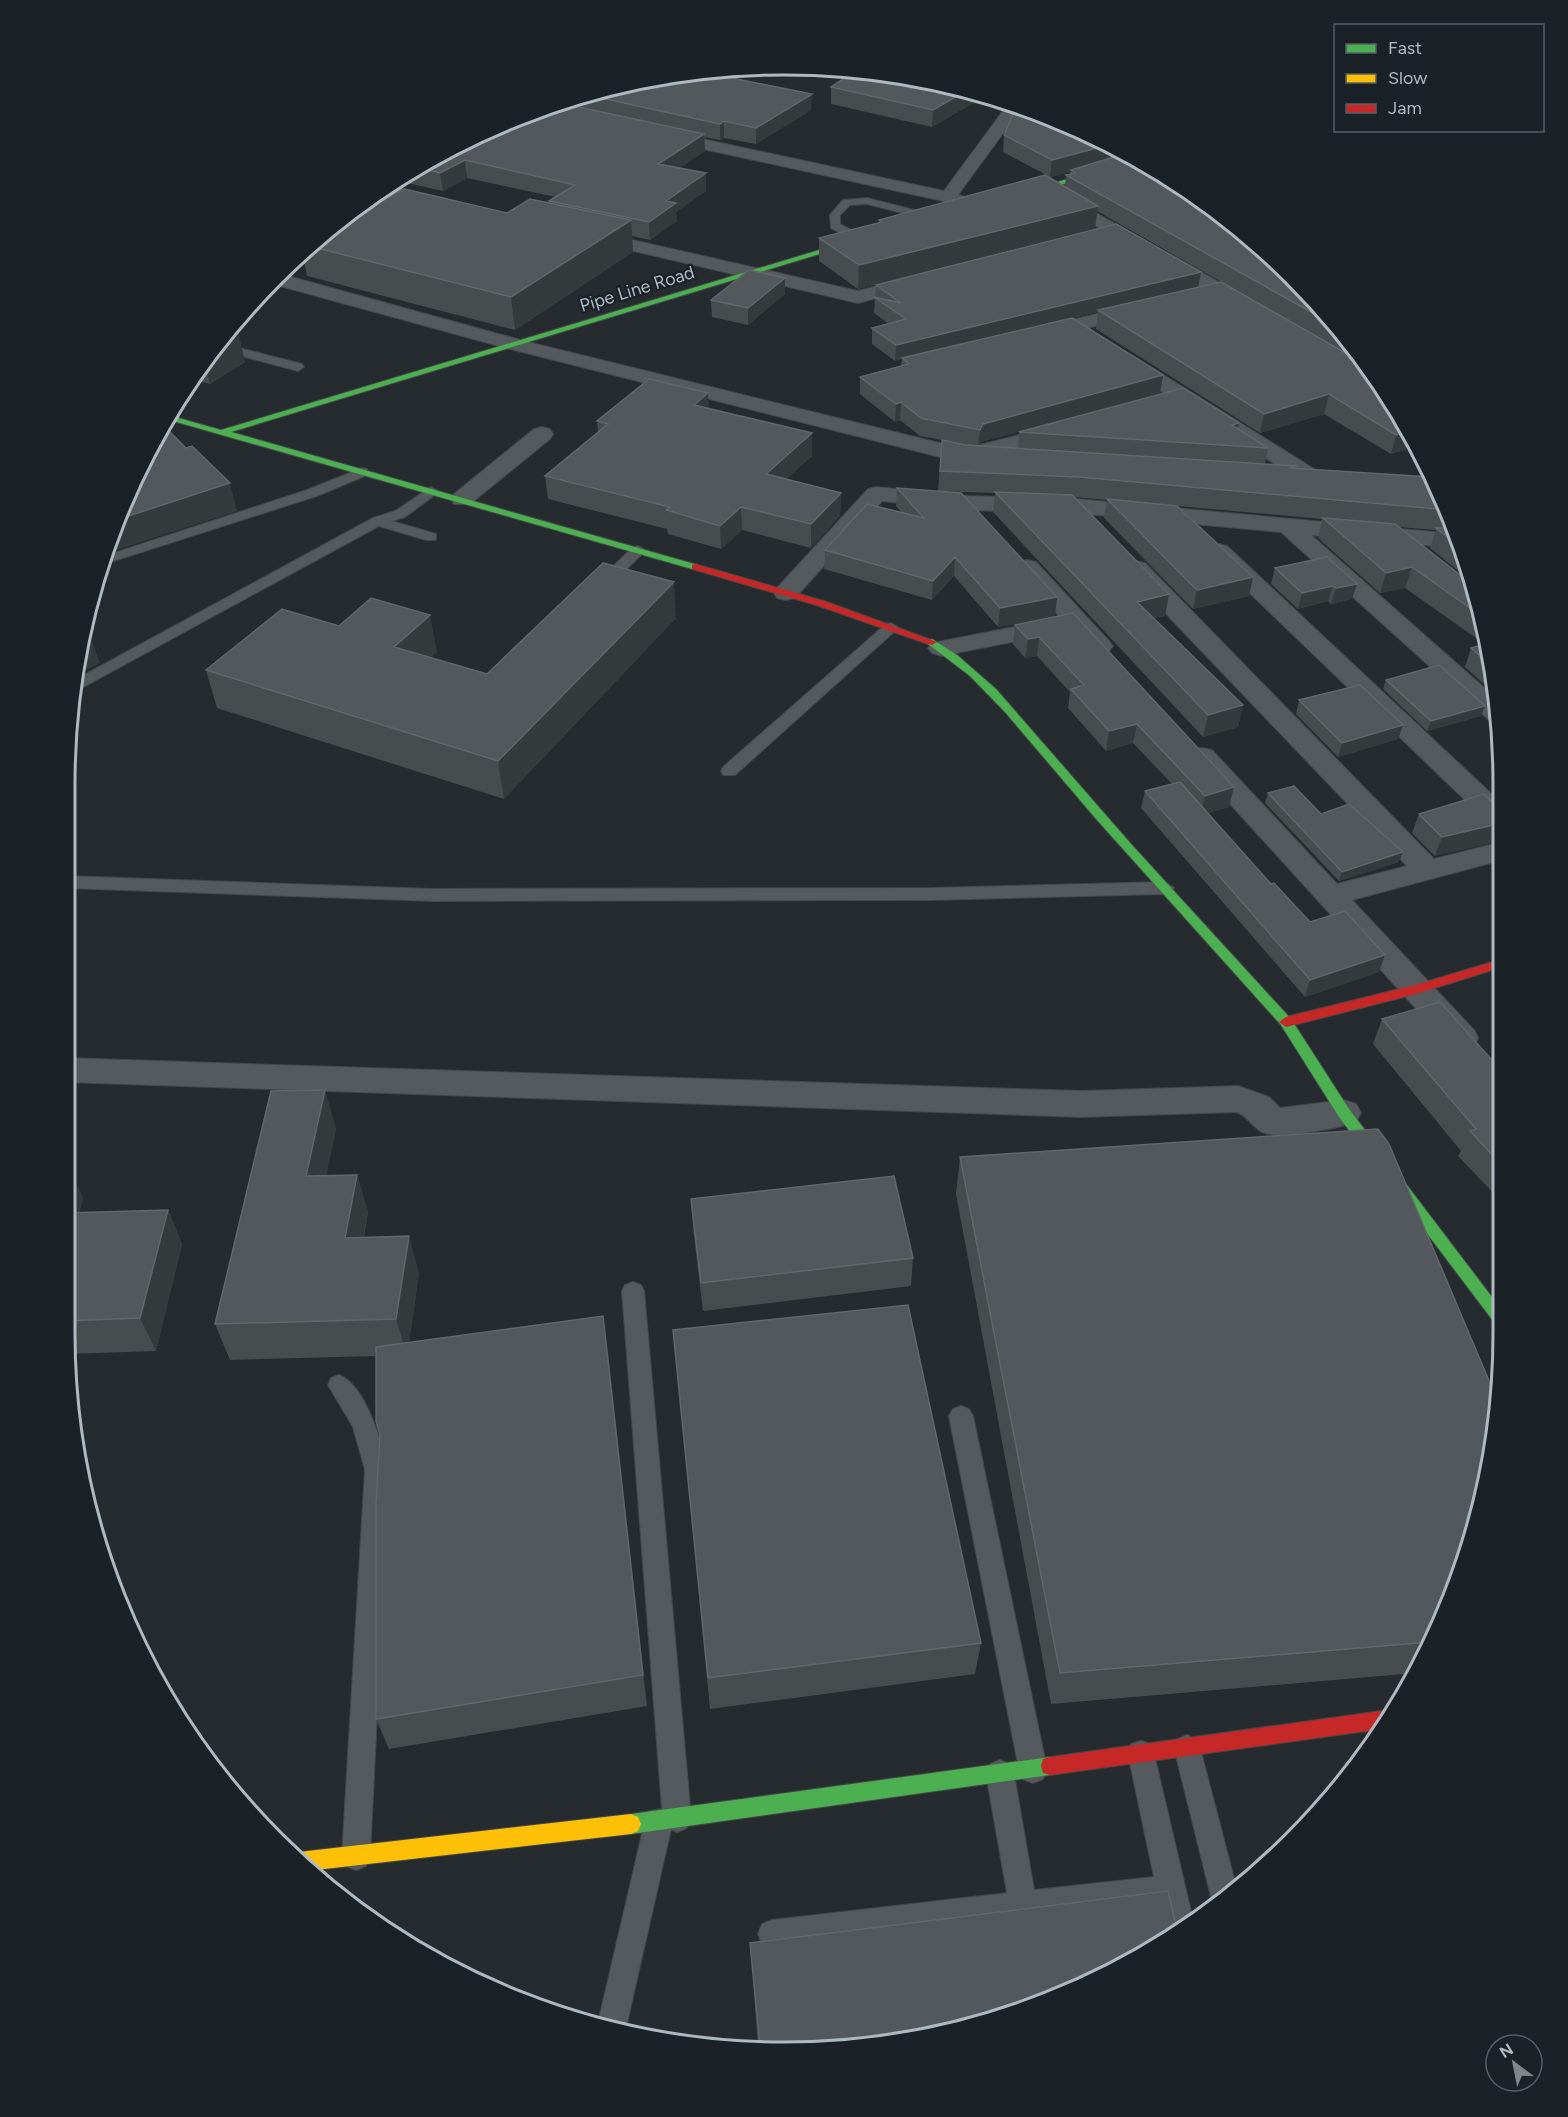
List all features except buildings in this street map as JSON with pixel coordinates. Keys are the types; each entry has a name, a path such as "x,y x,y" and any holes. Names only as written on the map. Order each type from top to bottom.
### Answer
{"street":[{"path":"948,197 1010,112"},
{"path":"647,132 989,204"},
{"path":"904,228 1126,163"},
{"path":"1043,188 1262,315"},
{"path":"393,192 464,208"},
{"path":"569,231 755,271 858,297 937,277"},
{"path":"1094,236 1117,231"},
{"name":"Pipe Line Road","path":"198,439 867,239"},
{"path":"285,281 517,345 964,456 1024,460"},
{"path":"1198,296 1221,291"},
{"path":"1016,339 1163,304"},
{"path":"1071,325 1091,338"},
{"path":"1111,351 1311,477"},
{"path":"1159,403 1182,396"},
{"path":"176,420 786,593 891,627 932,642 941,648 1017,715 1074,787 1286,1022 1344,1113 1493,1309"},
{"path":"964,456 1079,425"},
{"path":"462,500 543,434"},
{"path":"1263,474 1333,479"},
{"path":"786,593 876,494 968,502 1076,506 1290,528 1449,540"},
{"path":"968,502 1117,664"},
{"path":"1076,506 1429,871"},
{"path":"1183,517 1493,811"},
{"path":"1290,528 1488,705"},
{"path":"1398,537 1426,560"},
{"path":"941,648 1077,621"},
{"path":"1188,741 1485,1063"},
{"path":"1331,896 1493,853"},
{"path":"1286,1022 1416,989 1493,966"},
{"path":"75,1070 1082,1104 1239,1099 1257,1106 1272,1122 1344,1113"},
{"path":"311,1861 668,1820 1378,1720"}],"lane":[{"path":"867,239 835,226 833,216 847,202 867,201 947,216"},
{"path":"225,348 297,367"},
{"path":"112,558 312,493 362,472"},
{"path":"83,682 378,521 400,514 431,491"},
{"path":"378,521 431,537"},
{"path":"588,599 638,550"},
{"path":"729,771 891,627"},
{"path":"75,882 434,895 932,894 1166,888"},
{"path":"614,2021 668,1820 633,1292"},
{"path":"339,1385 364,1424 377,1470 356,1856"},
{"path":"961,1416 1033,1769"},
{"path":"1187,1748 1222,1890"},
{"path":"1141,1754 1179,1922"},
{"path":"1000,1774 1023,1906"},
{"path":"772,1934 1171,1889"}],"traffic: fast":[{"path":"1015,196 1126,163"},
{"path":"219,433 862,240"},
{"path":"176,420 695,567"},
{"path":"932,642 974,673 1009,709 1101,818 1286,1022"},
{"path":"1286,1022 1344,1113 1493,1309"},
{"path":"631,1824 1050,1766"}],"traffic: slow":[{"path":"311,1861 631,1824"}],"traffic: jam":[{"path":"695,567 820,603 932,642"},
{"path":"1286,1022 1416,989 1493,966"},
{"path":"1050,1766 1378,1720"}]}
